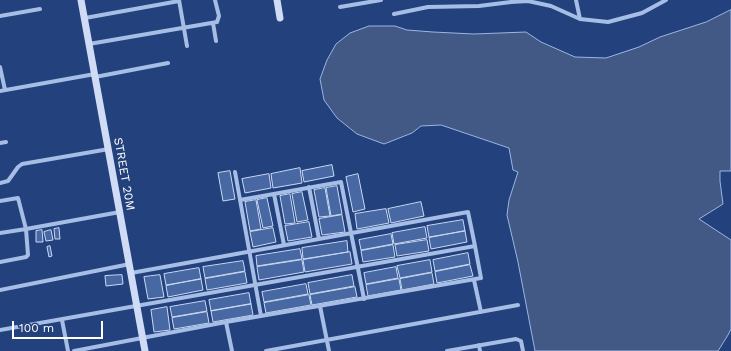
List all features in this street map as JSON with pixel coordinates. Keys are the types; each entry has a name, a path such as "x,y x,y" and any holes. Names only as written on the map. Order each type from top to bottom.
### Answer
{"street":[{"name":"STREET 20M","path":"81,0 146,351"},
{"path":"85,18 179,0 187,46"},
{"path":"89,44 217,22 219,16 215,0"},
{"path":"277,0 280,18"},
{"path":"340,7 381,0"},
{"path":"470,0 471,6"},
{"path":"576,0 580,19"},
{"path":"394,14 428,7 471,6 528,1 551,6 580,19 608,22 642,13 666,0"},
{"path":"0,16 40,9"},
{"path":"213,23 216,41"},
{"path":"0,91 168,63"},
{"path":"0,64 5,90"},
{"path":"0,143 6,142"},
{"path":"0,183 8,181 22,164 108,148"},
{"path":"235,172 261,316"},
{"path":"240,200 341,182 364,299"},
{"path":"309,187 319,239"},
{"path":"274,194 284,245"},
{"path":"0,201 18,198 26,229 28,256 0,262"},
{"path":"0,233 120,212"},
{"path":"74,351 226,322 481,278 468,212 131,273"},
{"path":"0,330 137,307 475,246"},
{"path":"0,290 130,264"},
{"path":"474,280 481,312"},
{"path":"266,351 518,305"},
{"path":"320,306 329,351"},
{"path":"62,320 68,351"},
{"path":"226,322 232,351"},
{"path":"447,351 516,338 521,342 523,351"},
{"path":"479,345 480,351"}],"water":[{"path":"731,10 731,171 720,171 723,204 699,219 731,240 731,329 718,351 535,351 518,262 507,215 509,200 518,172 513,170 509,148 441,125 421,126 412,133 384,144 357,134 337,118 324,100 320,79 327,60 336,44 350,33 369,26 395,26 407,30 474,34 526,32 541,42 575,57 606,58 639,47 660,37 706,22"}],"building":[{"path":"332,165 334,176 304,182 302,171"},
{"path":"300,168 302,183 273,188 271,174"},
{"path":"230,171 235,199 223,201 218,173"},
{"path":"269,174 271,188 245,193 242,179"},
{"path":"358,174 365,209 353,212 346,177"},
{"path":"337,186 342,214 331,216 326,188"},
{"path":"325,188 330,216 319,217 314,190"},
{"path":"302,192 308,220 297,222 292,194"},
{"path":"290,194 295,223 285,224 280,196"},
{"path":"267,198 273,226 263,228 257,200"},
{"path":"256,200 261,229 250,231 245,202"},
{"path":"421,202 424,216 391,223 388,209"},
{"path":"386,209 389,223 357,229 355,214"},
{"path":"342,215 345,232 322,235 319,219"},
{"path":"463,220 465,231 429,237 427,226"},
{"path":"309,222 312,237 288,241 285,226"},
{"path":"425,227 427,238 394,244 392,233"},
{"path":"59,228 60,239 55,239 54,229"},
{"path":"273,228 276,242 253,247 250,232"},
{"path":"42,230 43,242 36,242 36,231"},
{"path":"51,230 53,240 46,241 44,232"},
{"path":"465,231 467,242 431,249 429,238"},
{"path":"391,234 393,244 361,250 359,240"},
{"path":"427,240 429,251 397,256 395,245"},
{"path":"347,241 348,252 303,259 302,248"},
{"path":"393,245 395,257 363,262 361,251"},
{"path":"50,246 52,256 49,257 47,247"},
{"path":"300,249 302,259 257,266 256,256"},
{"path":"350,252 352,264 305,272 303,260"},
{"path":"468,253 470,264 435,271 433,260"},
{"path":"302,260 304,272 259,280 257,267"},
{"path":"430,260 432,272 400,278 397,266"},
{"path":"243,261 245,271 205,278 203,267"},
{"path":"470,265 473,276 437,283 435,272"},
{"path":"396,267 398,278 366,284 364,273"},
{"path":"199,268 201,279 166,285 164,274"},
{"path":"245,272 247,283 207,290 205,279"},
{"path":"432,273 434,284 402,290 400,279"},
{"path":"122,275 123,284 106,286 105,276"},
{"path":"160,275 164,297 148,299 144,277"},
{"path":"352,275 354,286 310,294 308,283"},
{"path":"201,279 203,290 168,297 166,286"},
{"path":"399,279 401,290 368,296 366,285"},
{"path":"306,284 308,294 264,302 262,292"},
{"path":"355,287 357,297 312,305 310,295"},
{"path":"249,293 251,304 211,311 209,300"},
{"path":"309,295 311,305 266,313 264,303"},
{"path":"205,301 207,311 172,317 170,307"},
{"path":"251,304 253,315 213,322 211,311"},
{"path":"167,307 170,330 154,332 151,310"},
{"path":"207,312 209,323 174,329 172,318"}]}
